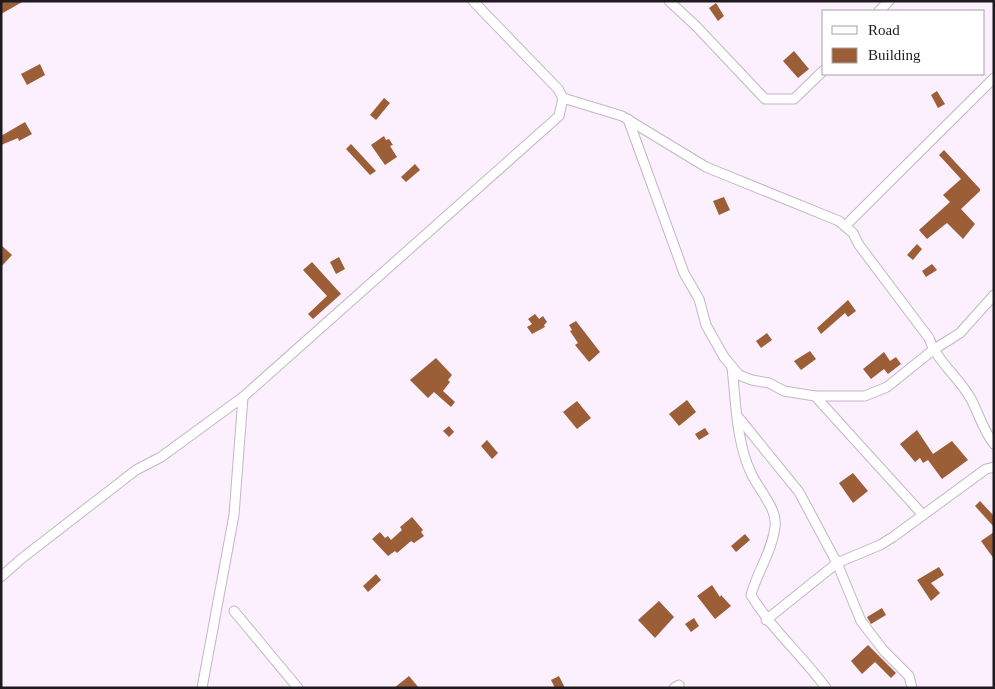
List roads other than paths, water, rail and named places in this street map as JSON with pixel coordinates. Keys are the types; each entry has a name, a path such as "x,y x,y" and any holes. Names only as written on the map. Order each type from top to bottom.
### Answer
{"street":[{"path":"473,1 549,79 563,98 628,119 706,167 824,213 845,226 853,233 859,245 929,338 933,350 970,398 986,434 994,444"},
{"path":"669,1 765,99 794,99 822,72"},
{"path":"880,10 889,1"},
{"path":"845,226 993,80"},
{"path":"1,577 21,559 136,470 161,457 243,397 559,116 563,98"},
{"path":"628,119 684,273 699,299 706,325 739,375 769,383 784,391 815,396 865,396 887,387 933,350 960,333 994,295"},
{"path":"732,367 741,446 750,472 773,513 776,526 765,562 754,583 751,595 766,620 806,661 826,688"},
{"path":"815,396 923,515"},
{"path":"202,688 234,515 243,397"},
{"path":"738,418 800,492 837,563 861,621 884,651 910,676 912,688"},
{"path":"766,620 837,563 880,545 986,469 994,467"},
{"path":"234,611 298,688"}]}
